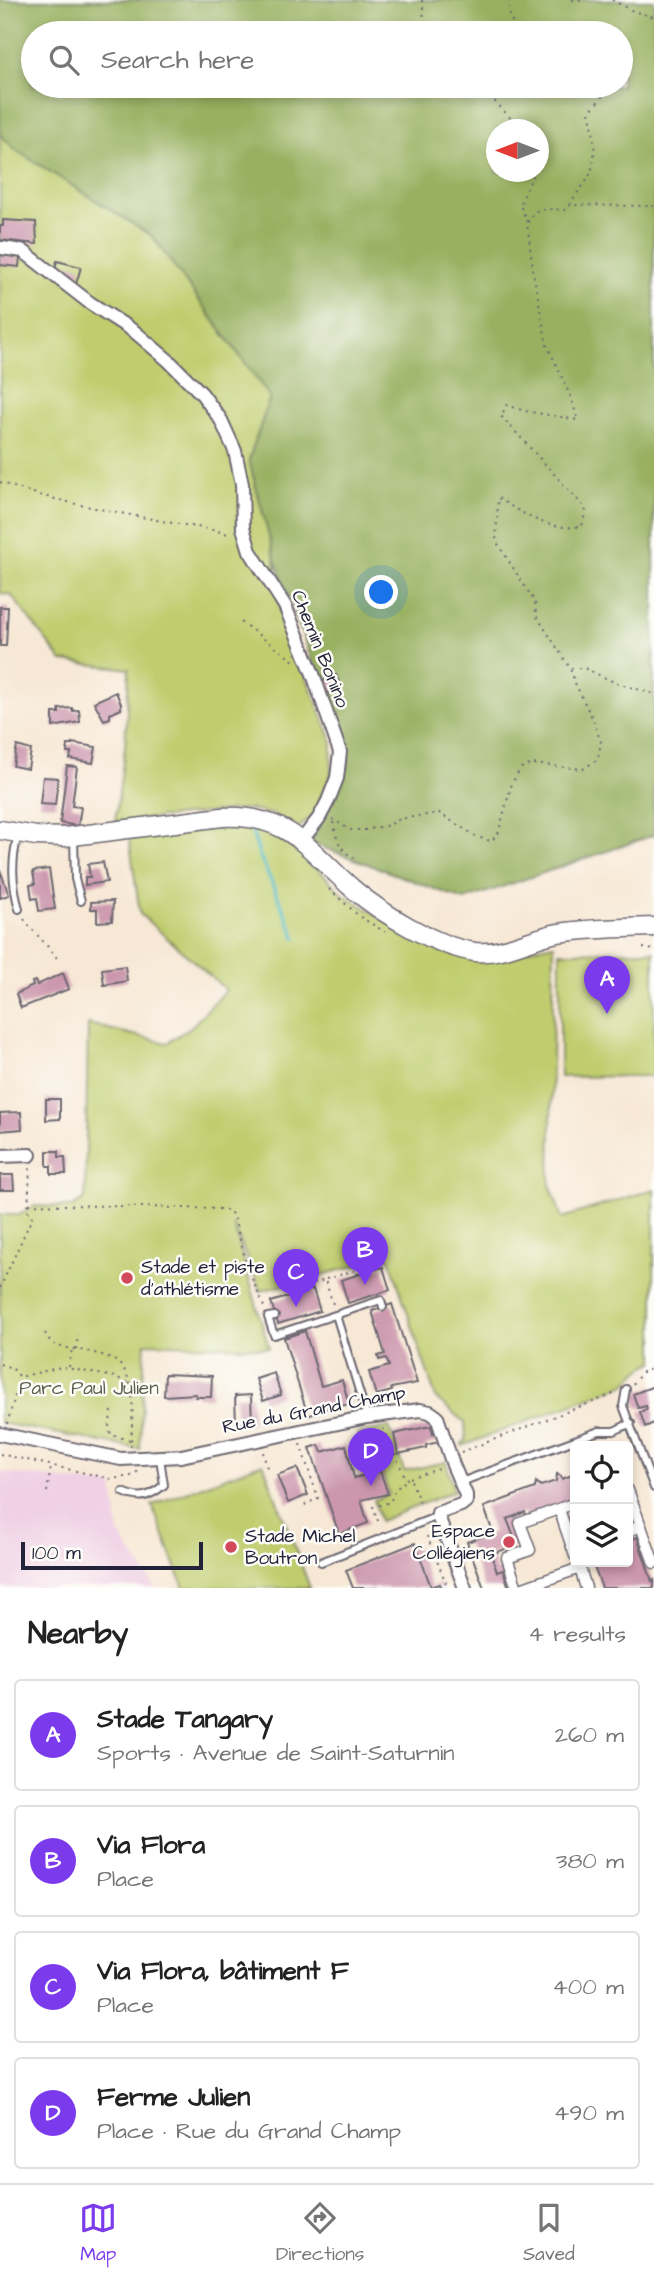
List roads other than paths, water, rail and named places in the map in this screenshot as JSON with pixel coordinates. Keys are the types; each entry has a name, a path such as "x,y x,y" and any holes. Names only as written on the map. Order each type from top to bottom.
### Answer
{"main road":[{"path":"0,830 36,836 74,836 246,816 281,827 302,840 381,912 440,942 475,952 499,950 556,934 602,928 654,927"}],"street":[{"name":"Chemin Bonino","path":"2,248 23,251 90,303 135,332 202,394 221,421 235,451 242,484 243,528 250,551 285,606 313,674 340,752 337,778 328,801 302,840"},
{"path":"0,1156 30,1155"},
{"name":"Rue du Grand Champ","path":"3,1435 105,1457 160,1458 368,1417 420,1410 436,1415 466,1495 466,1501 461,1506 438,1513 438,1517"},
{"path":"0,1450 3,1435"},
{"path":"570,1561 520,1588 506,1558 530,1550 520,1523 572,1504"},
{"path":"633,1504 654,1563"},
{"path":"559,1509 570,1541"},
{"path":"438,1517 465,1588"},
{"path":"633,1529 641,1526"},
{"path":"579,1567 586,1588"}],"lane":[{"path":"18,833 12,858 12,877 19,909"},
{"path":"74,836 72,860 80,901"},
{"path":"272,1317 274,1335 381,1300 383,1307"},
{"path":"336,1315 368,1417"},
{"path":"626,1389 624,1406 654,1488"},
{"path":"459,1482 599,1431 614,1431 631,1423"},
{"path":"124,1492 138,1498 151,1496 164,1485 160,1458"},
{"path":"321,1562 438,1517"}],"waterway":[{"path":"252,832 296,938"}],"place":[{"name":"Stade Tangary","path":"607,1014"},
{"name":"Stade et piste d'athlétisme","path":"127,1278"},
{"name":"Via Flora","path":"365,1285"},
{"name":"Via Flora, bâtiment F","path":"296,1307"},
{"name":"Ferme Julien","path":"371,1486"},
{"name":"Espace Collégiens","path":"509,1542"},
{"name":"Stade Michel Boutron","path":"231,1547"}],"park label":[{"name":"Parc Paul Julien","path":"89,1388"}]}
